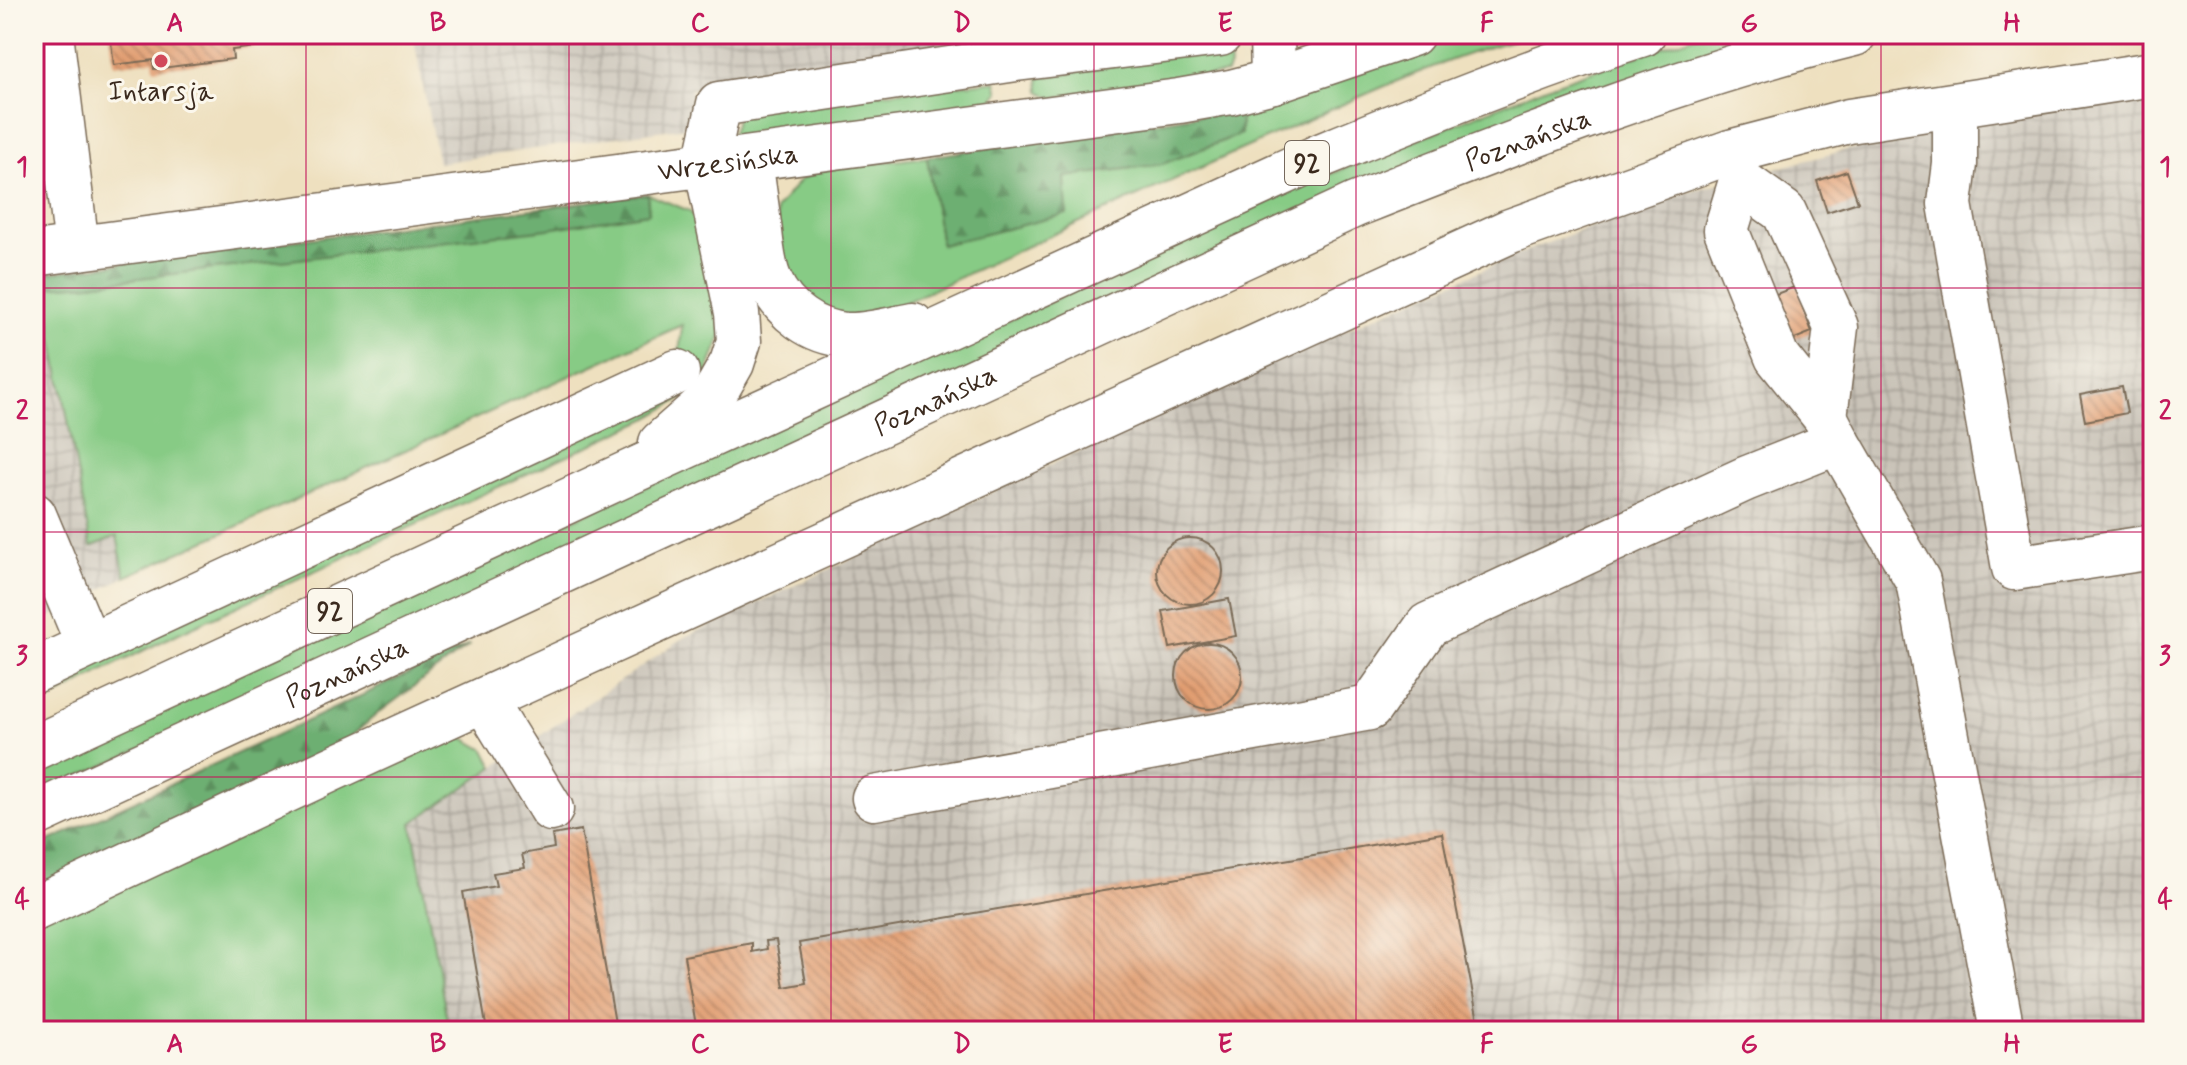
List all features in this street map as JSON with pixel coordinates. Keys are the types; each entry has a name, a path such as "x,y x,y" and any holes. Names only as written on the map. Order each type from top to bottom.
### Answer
{"main road":[{"path":"51,34 77,248"},
{"path":"626,474 712,398 732,363 739,341 737,313 706,164 719,104 1014,47 1220,34"},
{"path":"1272,34 1273,81"},
{"name":"Wrzesińska","path":"34,254 1179,101 1273,81 1412,34"},
{"name":"Poznańska","path":"34,748 1320,156 1519,77 1643,34"},
{"name":"Poznańska","path":"34,815 1355,205 1524,138 1686,81 1854,34"},
{"path":"1014,47 1025,122"},
{"path":"34,909 1510,231 1735,166 1849,121 2153,74"},
{"path":"1955,105 1955,164 1950,204 2014,568 2153,547"},
{"path":"750,159 769,280 781,301 797,316 816,328 849,335 978,312"},
{"path":"1735,166 1784,212 1836,327 1832,430"},
{"path":"1735,166 1726,230 1777,357 1832,430 1918,581 2002,1031"},
{"path":"34,671 677,372"},
{"path":"874,798 1370,708 1428,625 1745,479 1832,430"},
{"path":"34,515 88,644"},
{"path":"484,700 551,809"}],"shaded area":[{"path":"413,34 1050,34 691,89 693,126 438,163"},
{"path":"2153,94 2153,1031 449,1031 412,823 683,638 1224,383 1521,253 1672,196 1911,133"},
{"path":"34,290 47,304 91,546 117,536 125,577 34,625"}],"green space":[{"path":"1459,34 1536,34 1468,54 1368,93 904,303 863,317 826,315 779,269 776,209 800,180 822,169 927,157 941,244 1064,177 1162,164 1241,134 1240,109 1347,76"},
{"path":"1701,34 1784,34 34,796 34,766 1314,181 1554,84"},
{"path":"1215,48 1229,57 1227,73 1052,98 1040,91 1039,78"},
{"path":"996,81 999,92 993,100 983,105 740,140 732,133 740,108"},
{"path":"1240,109 1241,134 1162,164 1065,177 1067,214 941,245 927,157"},
{"path":"647,194 690,211 716,253 726,324 707,373 686,396 647,419 179,633 34,709 34,690 676,384 682,325 125,577 117,536 91,547 47,305 34,306 34,288 90,284 649,213"},
{"path":"647,194 649,213 548,229 90,284 34,288 34,275"},
{"path":"470,645 377,714 332,753 34,893 34,848"},
{"path":"441,735 462,737 485,750 494,767 412,823 449,1031 34,1031 34,909"}],"building":[{"path":"110,34 342,36 232,50 233,59 154,69 153,60 114,65"},
{"path":"1847,171 1858,202 1827,212 1817,181"},
{"path":"1797,286 1812,332 1792,340 1771,296"},
{"path":"2122,387 2127,413 2085,421 2080,395"},
{"path":"1183,538 1197,538 1209,543 1218,552 1223,571 1221,584 1214,595 1197,604 1183,604 1171,599 1162,590 1157,578 1157,564 1162,552 1171,543"},
{"path":"1229,599 1236,636 1170,648 1163,611"},
{"path":"1215,643 1233,652 1240,663 1240,689 1233,700 1222,707 1203,709 1185,700 1178,689 1176,670 1185,652 1196,645"},
{"path":"581,830 615,1023 611,1024 613,1031 487,1031 463,892 496,886 493,873 525,868 522,854 554,848 552,835"},
{"path":"1442,833 1480,1031 697,1031 684,956 752,943 752,952 767,949 766,941 776,940 784,987 806,983 799,943"}],"place":[{"name":"Intarsja","path":"161,61"}]}
